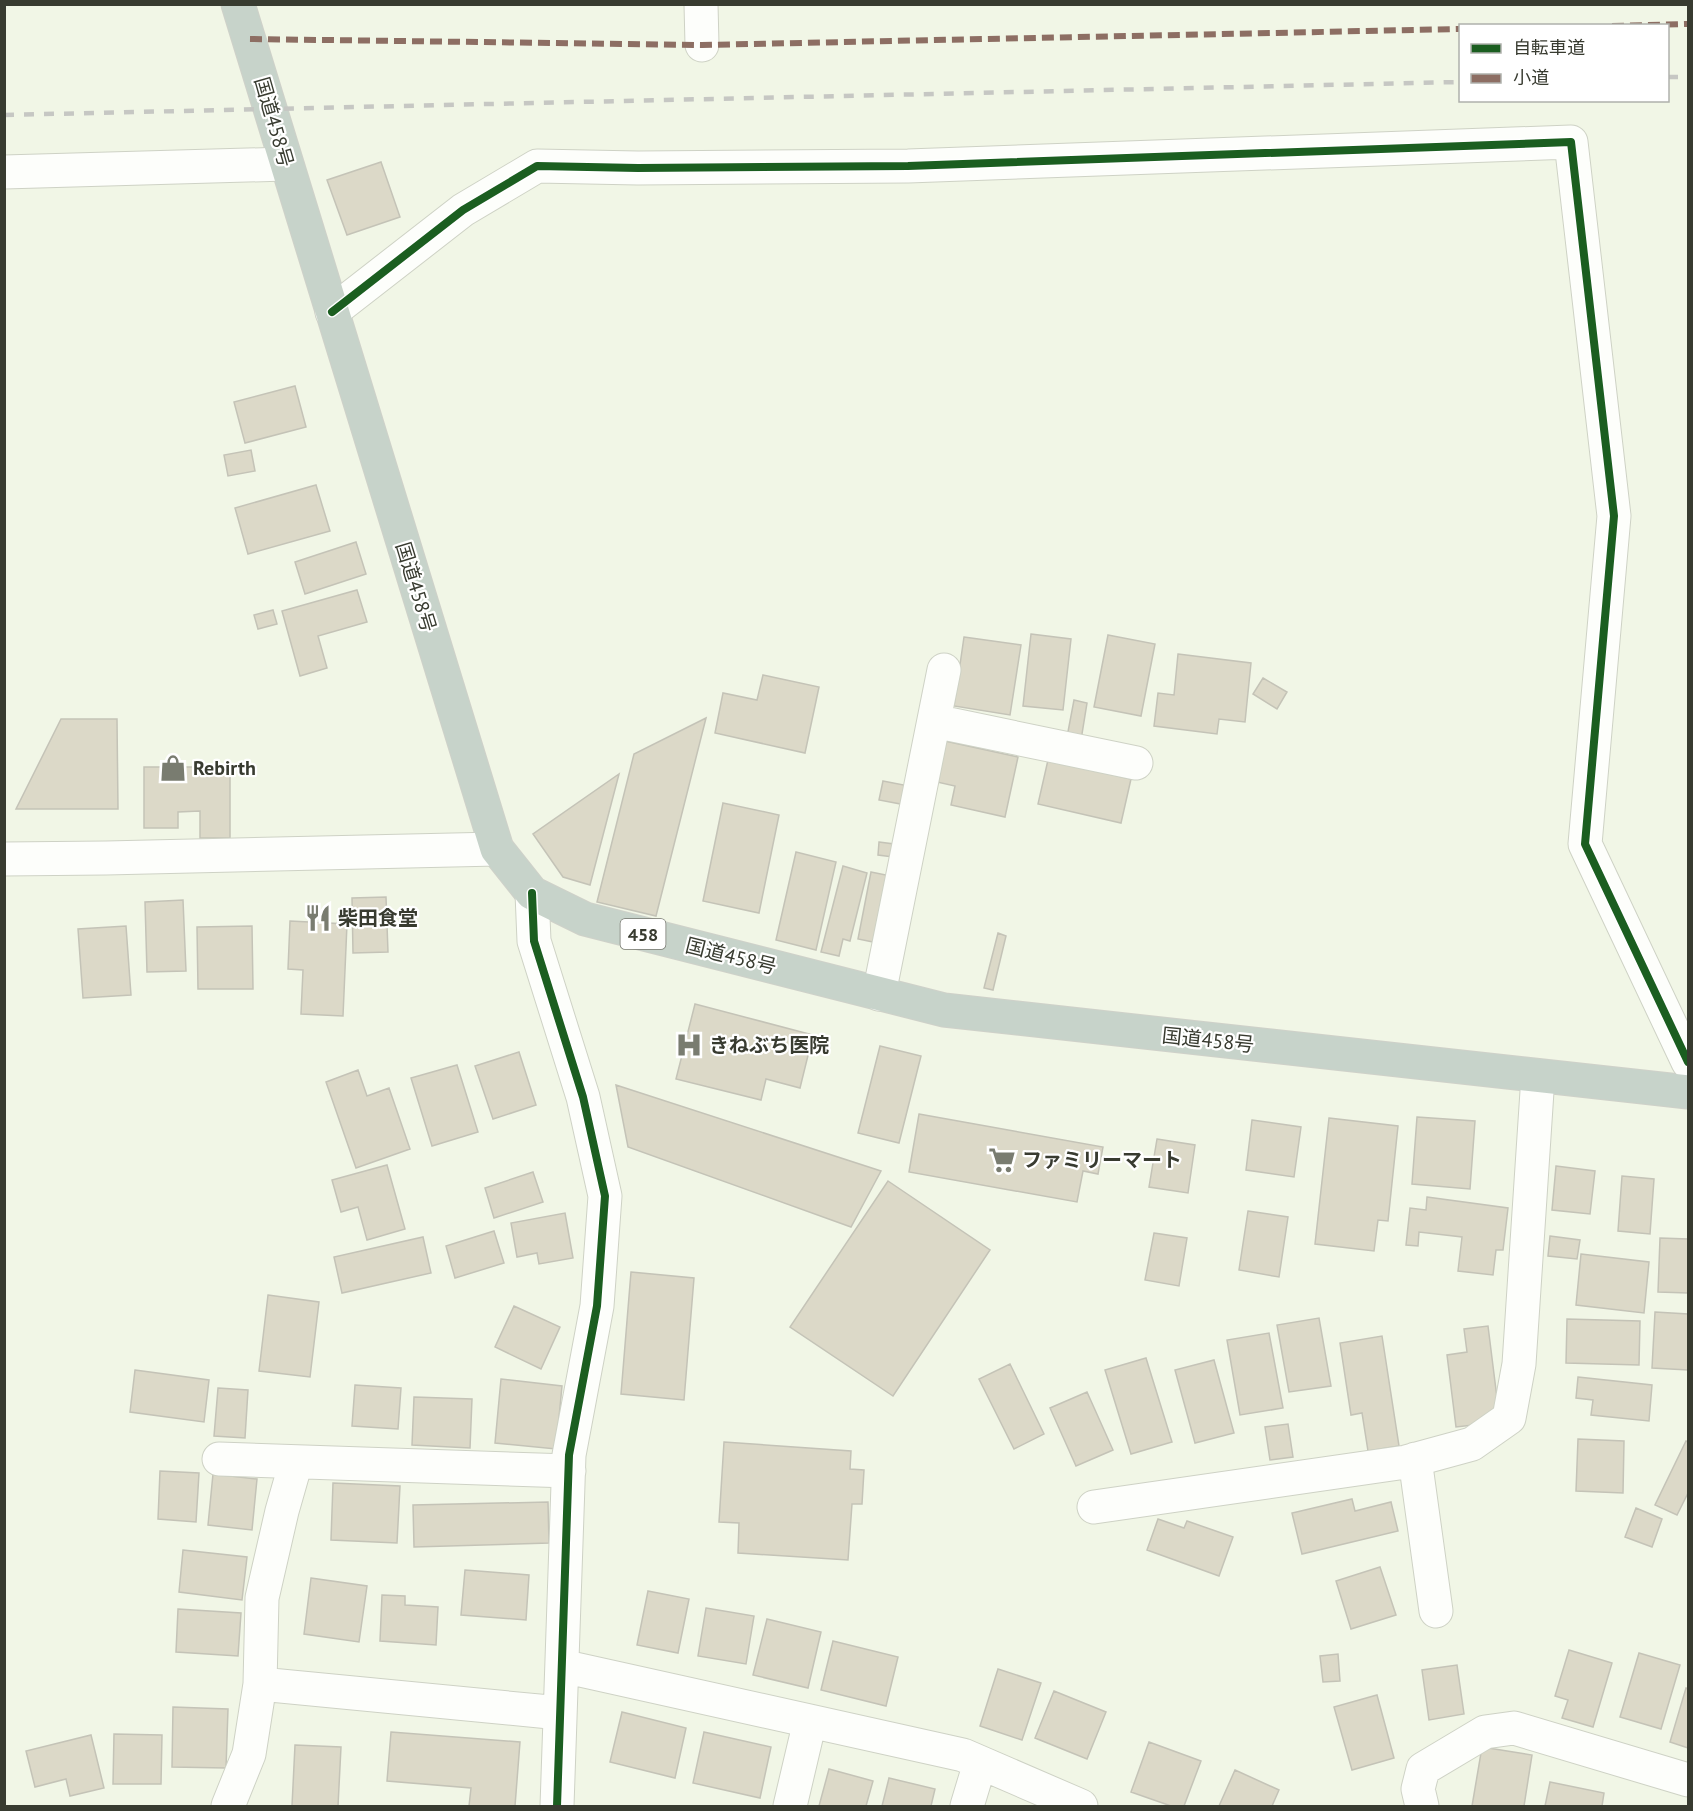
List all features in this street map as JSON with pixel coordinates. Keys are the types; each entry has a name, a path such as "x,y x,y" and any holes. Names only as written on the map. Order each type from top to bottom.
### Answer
{"highway":[{"name":"国道458号","path":"238,4 497,849 532,893 585,919 944,1010 1689,1092"}],"street":[{"path":"701,4 702,45"},
{"path":"332,312 463,210 537,166 649,168 908,166 1571,142 1614,516 1585,844 1689,1062"},
{"path":"4,172 286,164"},
{"path":"879,994 944,670"},
{"path":"934,721 1136,763"},
{"path":"4,859 497,849"},
{"path":"532,893 534,941 583,1097 605,1196 597,1306 569,1455 557,1806"},
{"path":"1094,1508 1415,1459 1472,1444 1509,1418 1519,1364 1538,1076"},
{"path":"219,1459 569,1470"},
{"path":"1415,1459 1436,1611"},
{"path":"228,1806 249,1754 260,1684 262,1598 296,1462"},
{"path":"562,1666 963,1755 1082,1806"},
{"path":"260,1684 560,1713"},
{"path":"790,1806 810,1721"},
{"path":"1422,1806 1418,1789 1423,1769 1485,1732 1514,1728 1689,1780"},
{"path":"967,1806 980,1763"}],"building":[{"path":"381,162 400,217 347,235 327,180"},
{"path":"295,386 306,427 245,443 234,402"},
{"path":"251,450 255,471 228,476 224,455"},
{"path":"316,485 330,531 248,554 235,508"},
{"path":"356,542 366,574 305,594 295,562"},
{"path":"357,590 367,622 318,636 327,668 300,676 282,611"},
{"path":"273,610 277,624 258,629 254,615"},
{"path":"1031,634 1071,639 1063,710 1023,706"},
{"path":"1108,635 1155,644 1141,716 1094,707"},
{"path":"964,637 1021,645 1010,715 954,706"},
{"path":"1178,654 1251,663 1245,722 1219,719 1217,734 1154,726 1158,693 1174,695"},
{"path":"763,675 819,687 805,753 715,733 723,693 757,700"},
{"path":"1263,678 1287,692 1277,709 1253,694"},
{"path":"1074,700 1087,703 1081,740 1067,737"},
{"path":"706,718 656,916 597,902 634,754"},
{"path":"61,719 117,719 118,809 16,809"},
{"path":"945,741 1018,757 1005,817 951,805 955,786 937,782"},
{"path":"1048,760 1131,779 1121,823 1038,804"},
{"path":"144,767 230,767 230,838 200,838 200,811 178,812 178,828 144,828"},
{"path":"619,774 590,885 563,877 533,834"},
{"path":"883,781 909,786 906,805 879,800"},
{"path":"723,803 779,815 759,913 703,901"},
{"path":"879,842 894,844 893,857 878,855"},
{"path":"796,852 836,862 816,950 776,940"},
{"path":"843,866 867,873 850,941 843,939 839,956 821,952"},
{"path":"871,872 891,876 878,943 858,939"},
{"path":"386,897 388,952 353,953 352,898"},
{"path":"183,900 186,971 147,972 145,902"},
{"path":"290,921 347,924 343,1016 301,1014 303,970 288,969"},
{"path":"126,926 131,995 83,998 78,929"},
{"path":"252,926 253,989 198,989 197,927"},
{"path":"998,933 1006,936 993,990 984,988"},
{"path":"695,1004 813,1035 800,1088 766,1079 761,1100 676,1079"},
{"path":"880,1046 921,1056 899,1143 858,1133"},
{"path":"519,1052 536,1105 493,1119 475,1066"},
{"path":"457,1065 478,1132 432,1146 411,1078"},
{"path":"358,1070 367,1096 389,1088 410,1149 356,1168 326,1082"},
{"path":"616,1085 881,1171 851,1227 628,1147"},
{"path":"919,1114 1103,1147 1098,1174 1083,1171 1077,1202 909,1172"},
{"path":"1417,1117 1475,1121 1470,1189 1412,1184"},
{"path":"1329,1118 1398,1126 1388,1221 1378,1220 1374,1251 1315,1244"},
{"path":"1252,1120 1301,1127 1294,1177 1246,1170"},
{"path":"1157,1139 1195,1145 1188,1193 1149,1187"},
{"path":"387,1165 405,1229 367,1240 358,1207 341,1212 332,1180"},
{"path":"1556,1166 1595,1171 1590,1214 1552,1210"},
{"path":"533,1172 543,1202 494,1218 485,1188"},
{"path":"1622,1176 1654,1179 1650,1234 1618,1231"},
{"path":"888,1181 990,1250 893,1396 790,1327"},
{"path":"1427,1197 1508,1208 1503,1250 1496,1250 1493,1275 1458,1271 1462,1237 1419,1232 1418,1246 1406,1245 1410,1208 1426,1210"},
{"path":"1248,1211 1288,1217 1279,1277 1239,1270"},
{"path":"565,1213 573,1258 539,1264 537,1253 517,1257 511,1223"},
{"path":"494,1231 504,1263 455,1278 446,1246"},
{"path":"1154,1233 1187,1238 1179,1286 1145,1280"},
{"path":"1550,1236 1580,1240 1577,1259 1548,1256"},
{"path":"423,1237 431,1273 342,1293 334,1257"},
{"path":"1660,1238 1688,1239 1688,1293 1658,1292"},
{"path":"1581,1254 1649,1262 1644,1313 1576,1305"},
{"path":"631,1272 694,1278 684,1400 621,1394"},
{"path":"268,1295 319,1302 310,1377 259,1371"},
{"path":"514,1306 560,1327 541,1369 495,1347"},
{"path":"1655,1312 1688,1314 1688,1370 1652,1368"},
{"path":"1319,1318 1331,1386 1289,1392 1277,1325"},
{"path":"1567,1319 1640,1321 1639,1365 1566,1363"},
{"path":"1488,1326 1500,1422 1456,1427 1447,1355 1467,1352 1464,1329"},
{"path":"1269,1333 1283,1408 1240,1415 1227,1340"},
{"path":"1382,1336 1399,1446 1368,1451 1362,1413 1351,1415 1340,1343"},
{"path":"1146,1358 1172,1442 1131,1454 1105,1370"},
{"path":"1214,1360 1234,1433 1195,1443 1175,1370"},
{"path":"1010,1364 1044,1434 1014,1449 979,1379"},
{"path":"135,1370 209,1380 204,1422 130,1412"},
{"path":"1578,1377 1652,1385 1649,1421 1591,1415 1593,1400 1576,1398"},
{"path":"501,1379 562,1386 556,1449 495,1443"},
{"path":"355,1385 401,1388 398,1429 352,1426"},
{"path":"218,1388 248,1390 245,1438 214,1436"},
{"path":"1087,1392 1113,1450 1076,1466 1050,1408"},
{"path":"414,1397 472,1399 470,1448 412,1445"},
{"path":"1288,1424 1293,1457 1270,1460 1265,1427"},
{"path":"1578,1439 1624,1441 1623,1493 1576,1491"},
{"path":"1686,1441 1688,1442 1688,1493 1677,1515 1655,1505"},
{"path":"724,1442 851,1451 850,1469 864,1470 862,1504 852,1504 848,1560 738,1553 739,1523 719,1522"},
{"path":"160,1471 199,1473 196,1522 158,1519"},
{"path":"213,1474 257,1479 252,1530 208,1525"},
{"path":"333,1483 400,1486 397,1543 331,1540"},
{"path":"1352,1499 1355,1511 1391,1502 1398,1531 1302,1554 1292,1513"},
{"path":"548,1502 549,1543 414,1547 413,1505"},
{"path":"1636,1508 1662,1519 1652,1547 1625,1537"},
{"path":"1158,1519 1184,1528 1187,1521 1233,1537 1219,1576 1147,1550"},
{"path":"183,1550 247,1557 242,1600 179,1592"},
{"path":"1380,1567 1396,1615 1351,1629 1336,1581"},
{"path":"465,1570 529,1575 526,1620 461,1615"},
{"path":"311,1578 367,1586 359,1642 304,1634"},
{"path":"648,1591 689,1599 678,1653 637,1645"},
{"path":"382,1595 405,1596 405,1605 438,1607 436,1645 380,1641"},
{"path":"706,1608 754,1616 746,1664 698,1656"},
{"path":"178,1609 241,1613 238,1656 176,1652"},
{"path":"767,1619 821,1632 808,1688 753,1675"},
{"path":"833,1641 898,1657 886,1706 821,1690"},
{"path":"1569,1650 1612,1663 1593,1727 1562,1718 1568,1700 1555,1696"},
{"path":"1639,1653 1680,1665 1661,1729 1620,1717"},
{"path":"1338,1654 1340,1681 1323,1682 1320,1656"},
{"path":"1457,1665 1464,1714 1429,1720 1422,1670"},
{"path":"998,1669 1041,1683 1022,1740 980,1726"},
{"path":"1686,1688 1688,1689 1688,1748 1670,1742"},
{"path":"1054,1691 1106,1712 1087,1759 1035,1738"},
{"path":"1377,1695 1394,1758 1352,1770 1334,1707"},
{"path":"173,1707 228,1709 226,1768 172,1767"},
{"path":"622,1712 686,1728 675,1778 610,1762"},
{"path":"391,1732 520,1742 515,1806 469,1806 471,1788 387,1781"},
{"path":"704,1732 771,1747 760,1798 693,1783"},
{"path":"114,1734 162,1735 161,1784 113,1784"},
{"path":"91,1735 104,1788 70,1796 66,1779 35,1787 26,1751"},
{"path":"1149,1742 1201,1761 1184,1806 1171,1806 1131,1792"},
{"path":"295,1745 341,1747 338,1806 292,1806"},
{"path":"1482,1747 1532,1755 1524,1806 1472,1806"},
{"path":"829,1769 873,1781 866,1806 819,1806"},
{"path":"1235,1770 1279,1790 1272,1806 1219,1806"},
{"path":"889,1778 935,1789 931,1806 882,1806"},
{"path":"1550,1782 1604,1793 1602,1806 1545,1806"}],"railway":[{"path":"1669,77 1688,77"},
{"path":"4,115 1459,82"}],"marked path":[{"path":"1669,24 1688,24"},
{"path":"250,39 702,45 1459,29"}],"cycle path":[{"path":"332,312 463,210 537,166 638,168 908,166 1571,142 1614,516 1585,844 1688,1062"},
{"path":"532,893 534,941 583,1097 605,1196 597,1306 569,1455 557,1806"}],"place":[{"name":"Rebirth","path":"173,768"},
{"name":"柴田食堂","path":"318,918"},
{"name":"きねぶち医院","path":"689,1045"},
{"name":"ファミリーマート","path":"1002,1160"}]}
